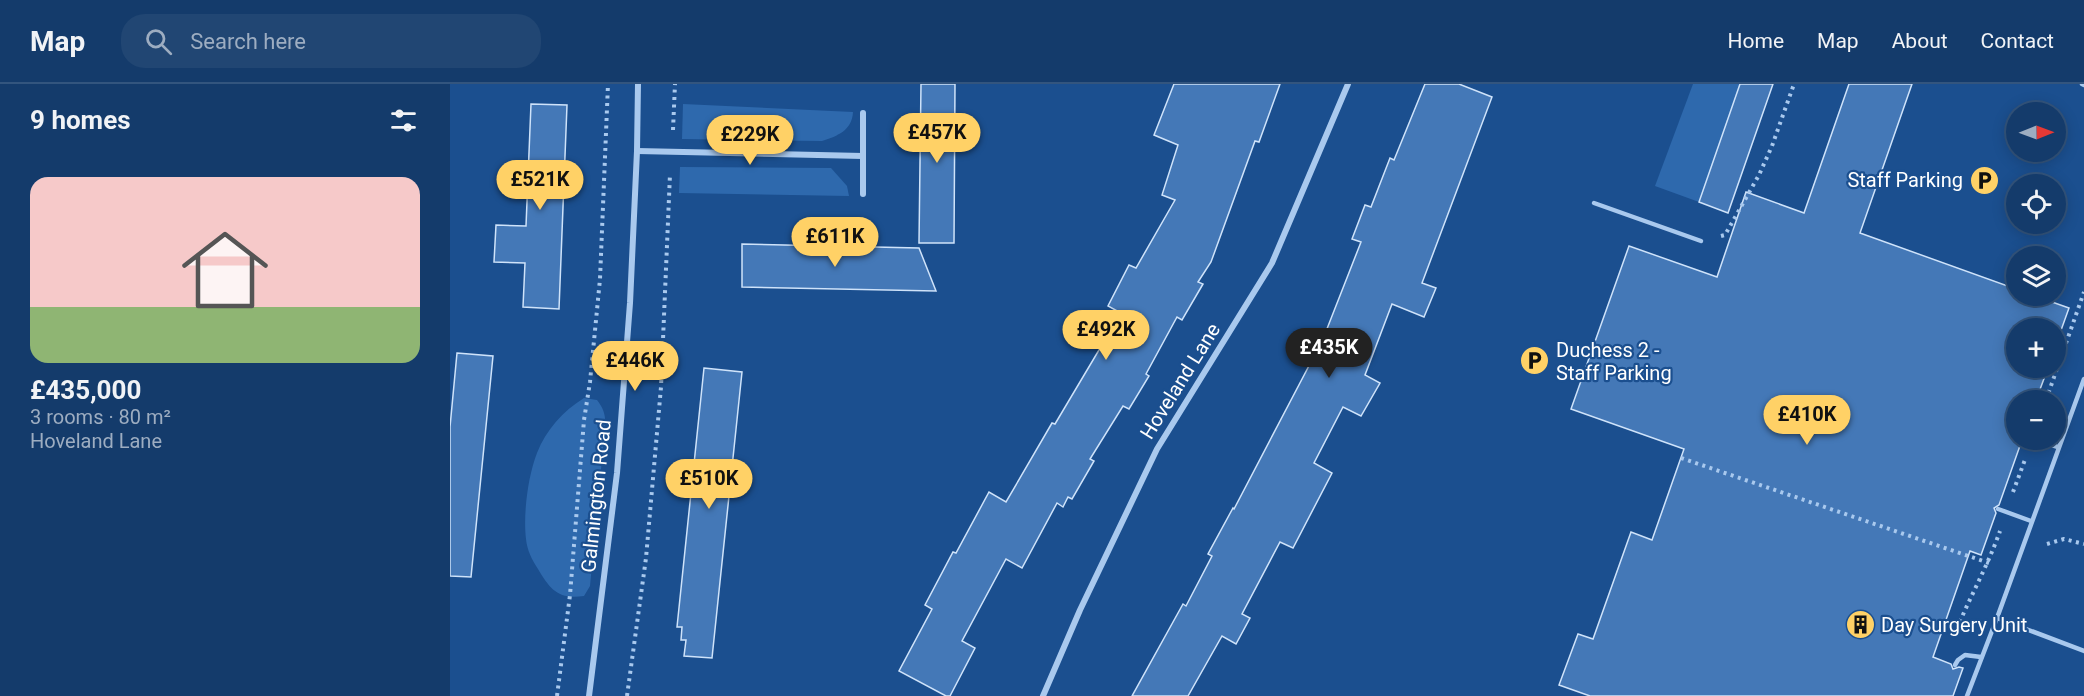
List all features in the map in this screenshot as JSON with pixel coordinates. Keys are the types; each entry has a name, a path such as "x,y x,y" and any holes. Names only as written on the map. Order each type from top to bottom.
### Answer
{"street":[{"name":"Galmington Road","path":"589,696 617,473 630,303 638,84"},
{"name":"Hoveland Lane","path":"1043,696 1084,600 1156,449 1272,263 1348,84"},
{"path":"863,113 863,194"},
{"path":"637,151 863,156"}],"lane":[{"path":"1594,203 1701,241"},
{"path":"2066,426 2084,379"},
{"path":"1967,696 2057,450"},
{"path":"1998,509 2031,520"},
{"path":"1996,618 2084,651"},
{"path":"1955,665 1965,655 1981,657"}],"path":[{"path":"557,696 570,595 584,420 600,279 608,84"},
{"path":"627,696 646,558 660,398 675,84"},
{"path":"1701,241 1725,235 1744,204 1772,146 1794,84"},
{"path":"2050,390 2084,292"},
{"path":"1951,643 1962,615 1989,563 2028,450"},
{"path":"1681,458 1989,563"}],"shaded area":[{"path":"1693,84 1740,84 1699,202 1655,186"},
{"path":"683,104 853,112 847,128 822,141 682,139"},
{"path":"680,167 831,168 847,186 849,196 679,193"},
{"path":"584,398 597,400 604,413 605,423 590,586 584,596 575,597 556,592 542,576 527,547 525,518 531,473 537,453 556,422"}],"building":[{"path":"921,84 955,84 954,243 919,243"},
{"path":"1174,84 1280,84 1259,142 1255,141 1211,262 1198,282 1203,284 1182,320 1177,317 1146,374 1149,376 1129,409 1123,406 1090,459 1094,461 1072,499 1068,497 1063,507 1057,503 1022,568 1006,559 962,641 975,648 950,696 946,696 899,671 932,609 925,605 953,552 956,553 989,492 1006,502 1121,313 1108,306 1129,265 1136,268 1175,200 1162,195 1178,145 1154,135"},
{"path":"1425,84 1459,84 1492,97 1422,283 1436,288 1424,317 1392,304 1365,375 1380,383 1361,416 1343,407 1314,463 1332,473 1293,548 1280,542 1242,614 1250,618 1236,644 1222,636 1188,696 1132,696 1183,604 1186,606 1212,556 1208,554 1323,339 1361,242 1352,239 1365,205 1371,207 1390,158 1394,160"},
{"path":"1740,84 1773,84 1728,213 1699,202"},
{"path":"1849,84 1912,84 1860,233 2006,285 2006,306 2063,306 2069,308 2065,318 2006,318 2006,378 2044,378 2040,390 2006,390 2006,450 2018,450 1999,505 1994,508 1996,513 1981,555 1970,551 1933,657 1951,664 1953,669 1963,668 1953,696 1590,696 1559,685 1578,634 1593,639 1631,532 1652,540 1684,449 1571,409 1629,246 1717,277 1746,192 1804,213"},
{"path":"531,104 567,105 559,309 523,307 525,263 494,262 496,225 526,226"},
{"path":"742,244 919,248 936,291 742,287"},
{"path":"457,353 493,356 471,577 450,576 450,427"},
{"path":"704,368 742,372 712,658 684,656 686,640 681,640 682,627 677,627"}],"place":[{"name":"Staff Parking","path":"1984,180"},
{"name":"Duchess 2 - Staff Parking","path":"1535,361"},
{"name":"Day Surgery Unit","path":"1860,625"}]}
